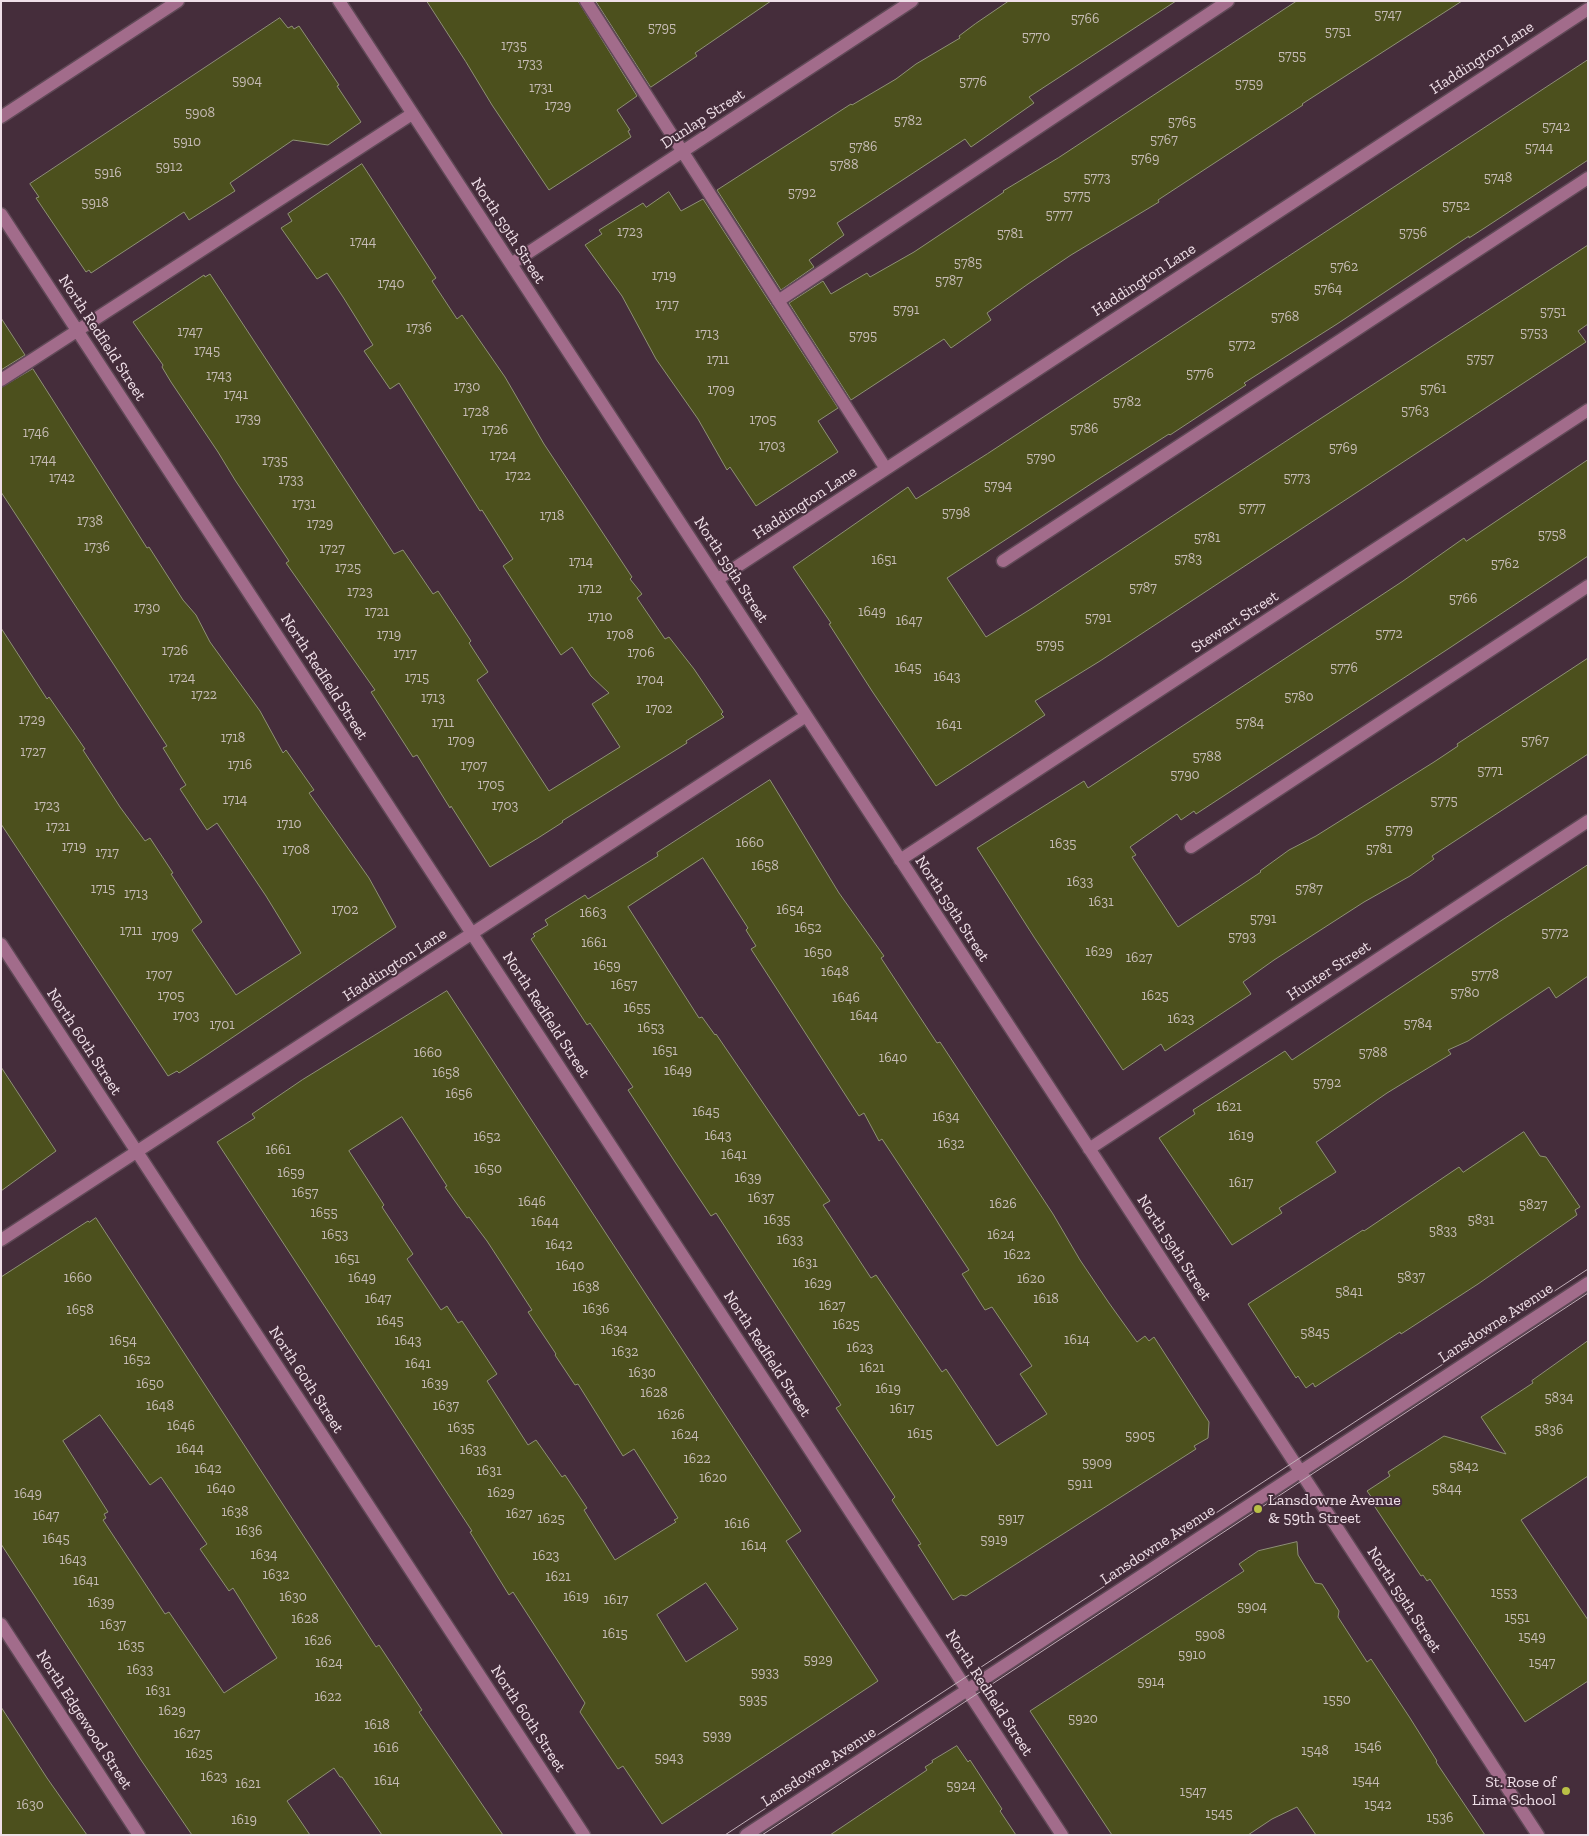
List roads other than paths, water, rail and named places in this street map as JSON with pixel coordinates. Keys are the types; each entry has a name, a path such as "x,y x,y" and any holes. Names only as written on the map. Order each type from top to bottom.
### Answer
{"street":[{"path":"1,117 178,1"},
{"name":"North 59th Street","path":"339,1 1538,1835"},
{"path":"586,1 886,469"},
{"name":"Dunlap Street","path":"510,264 912,1"},
{"path":"778,301 1228,1"},
{"name":"Haddington Lane","path":"718,579 1588,9"},
{"path":"1,380 412,114"},
{"path":"1003,561 1588,178"},
{"name":"North Redfield Street","path":"1,214 1062,1835"},
{"name":"Stewart Street","path":"900,860 1588,410"},
{"path":"1191,847 1588,586"},
{"name":"Haddington Lane","path":"1,1240 806,716"},
{"name":"Hunter Street","path":"1089,1148 1588,821"},
{"name":"North 60th Street","path":"1,944 584,1835"},
{"name":"Lansdowne Avenue","path":"746,1835 1588,1283"},
{"name":"North Edgewood Street","path":"1,1624 140,1835"}],"tram line":[{"path":"725,1835 1588,1269"},
{"path":"762,1835 1588,1293"}],"place":[{"name":"Lansdowne Avenue & 59th Street","path":"1258,1509"},
{"name":"St. Rose of Lima School","path":"1566,1791"}]}
